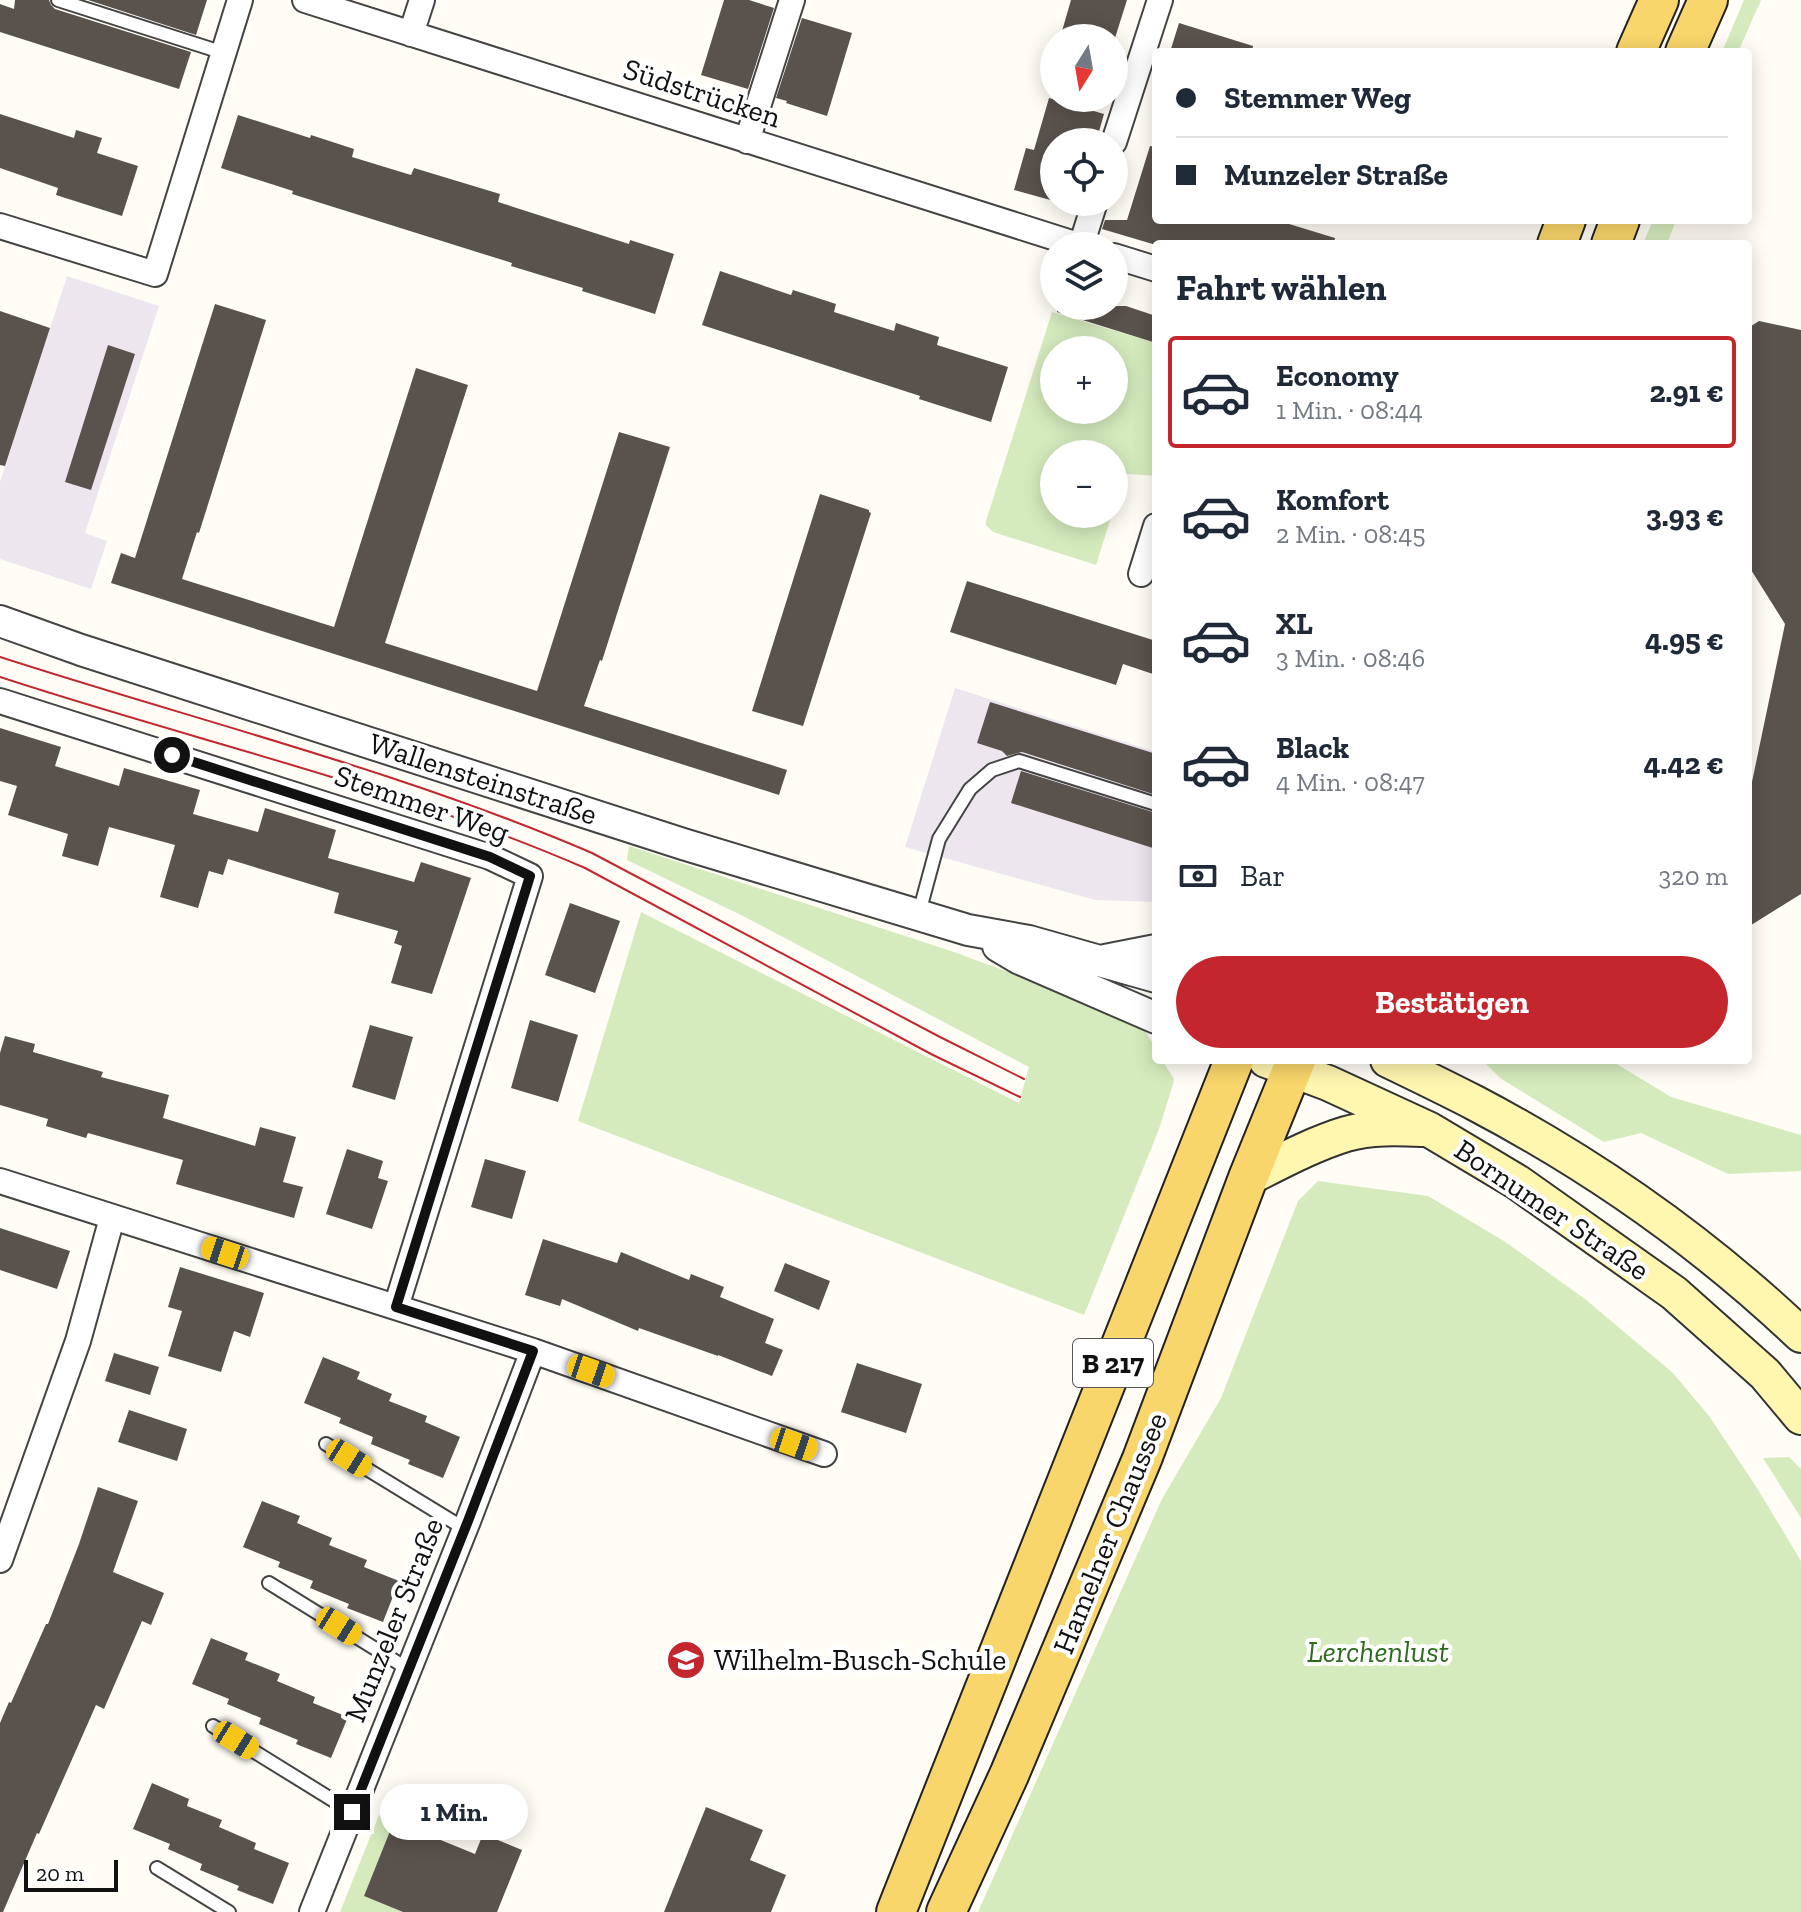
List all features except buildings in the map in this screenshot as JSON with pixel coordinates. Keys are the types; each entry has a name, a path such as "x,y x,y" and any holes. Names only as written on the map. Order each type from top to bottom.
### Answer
{"main road":[{"path":"1638,48 1659,0"},
{"path":"1687,48 1708,0"},
{"name":"Hamelner Chaussee","path":"896,1912 1232,1064"},
{"name":"Hamelner Chaussee","path":"946,1912 1009,1775 1142,1459 1248,1178 1285,1064"},
{"name":"Bornumer Straße","path":"1287,1064 1430,1130 1517,1182 1674,1293 1765,1374 1801,1417"},
{"name":"Bornumer Straße","path":"1396,1064 1546,1143 1627,1195 1702,1249 1801,1335"},
{"path":"1447,1064 1477,1104"},
{"path":"1248,1178 1347,1134 1388,1127 1430,1130"}],"street":[{"path":"0,226 155,274 240,0"},
{"name":"Südstrücken","path":"305,0 1040,233"},
{"path":"411,34 422,0"},
{"path":"747,141 792,0"},
{"path":"1119,128 1160,0"},
{"path":"1128,260 1152,268"},
{"path":"1141,574 1152,539"},
{"name":"Wallensteinstraße","path":"0,621 81,650 683,844 968,930 1029,941 1152,976"},
{"name":"Stemmer Weg","path":"0,701 490,857 530,876 396,1307"},
{"name":"Wallensteinstraße","path":"968,930 1020,959 1152,1016"},
{"path":"1100,961 1152,951"},
{"path":"0,1181 533,1351 824,1454"},
{"path":"0,1560 78,1341 112,1218"},
{"name":"Munzeler Straße","path":"312,1912 533,1351"}],"lane":[{"path":"58,0 224,53"},
{"path":"919,915 939,839 970,789 992,770 1019,761 1152,803"},
{"path":"326,1444 465,1529"},
{"path":"269,1583 408,1669"},
{"path":"213,1726 352,1812"},
{"path":"157,1868 229,1912"}],"shaded area":[{"path":"67,276 159,306 85,533 107,541 91,589 0,559 0,482"},
{"path":"955,688 1152,751 1152,902 1095,900 905,847"}],"green space":[{"path":"1744,0 1761,0 1740,48 1724,48"},
{"path":"1651,224 1674,224 1668,240 1645,240"},
{"path":"1049,320 1079,320 1152,342 1152,476 1128,474 1128,440 1040,440 1040,528 1108,528 1096,565 993,532 986,521 1040,350 1040,424 1128,424 1128,336 1044,336"},
{"path":"629,846 951,951 1052,988 1144,1029 1152,1042 1152,1064 1165,1064 1174,1079 1173,1084 1159,1129 1084,1315 578,1121 641,912 1019,1103 1029,1067 743,916 627,860"},
{"path":"1486,1064 1617,1064 1671,1097 1801,1135 1801,1171 1728,1174 1641,1133 1604,1142 1500,1078"},
{"name":"Lerchenlust","path":"1318,1181 1428,1196 1504,1241 1585,1299 1673,1373 1709,1416 1757,1488 1801,1561 1801,1912 978,1912 1162,1499 1221,1398 1298,1201"},
{"path":"1789,1457 1801,1469 1801,1518 1763,1458"},
{"path":"379,1815 394,1821 364,1896 403,1912 340,1912"}],"tram line":[{"path":"0,657 373,772 592,853 1024,1079"},
{"path":"0,677 368,788 514,839 585,868 931,1054 1020,1097"}],"place":[{"name":"Wilhelm-Busch-Schule","path":"686,1660"}],"route":[{"path":"172,755 490,857 530,876 396,1307 533,1351 352,1812"}]}
